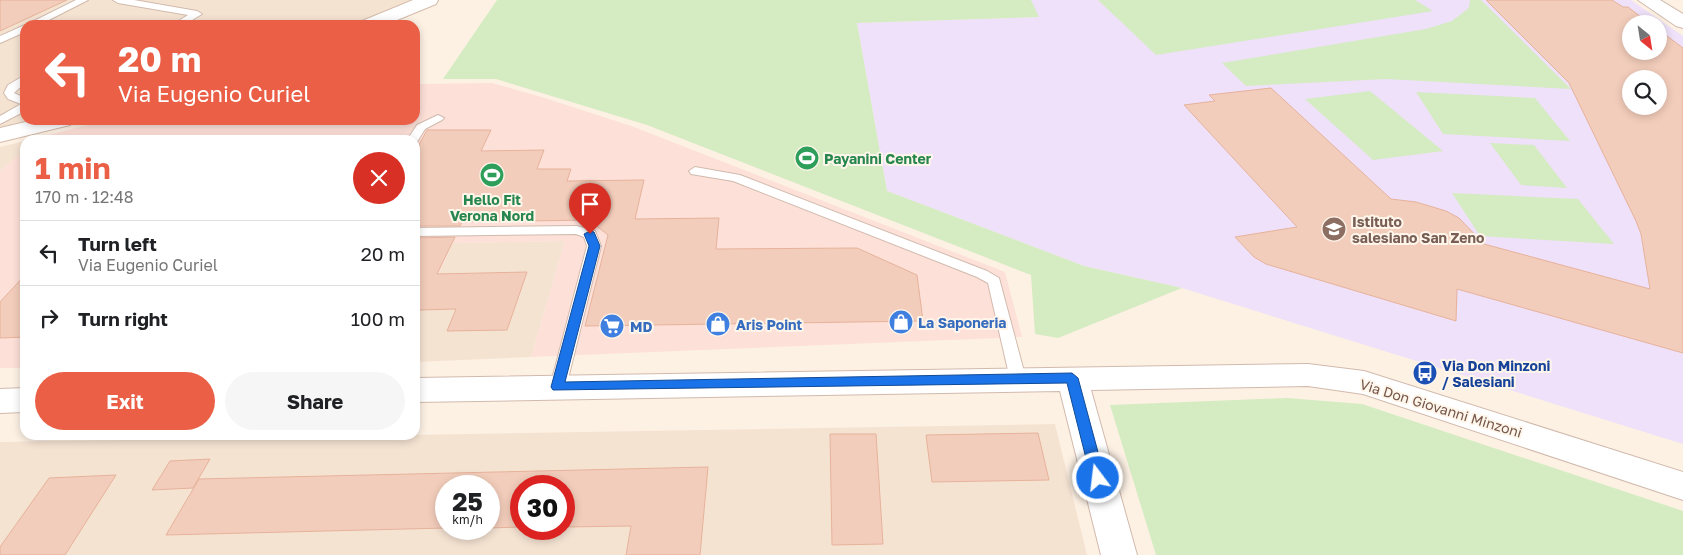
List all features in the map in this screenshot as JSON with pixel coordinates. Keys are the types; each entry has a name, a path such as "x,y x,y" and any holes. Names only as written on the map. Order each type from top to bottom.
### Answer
{"street":[{"path":"381,20 429,0"},
{"path":"1648,0 1683,22"},
{"path":"0,136 43,125"},
{"name":"Via Don Giovanni Minzoni","path":"420,390 1308,375 1364,382 1683,486"},
{"path":"1072,378 1119,555"},
{"path":"0,401 20,400"}],"lane":[{"path":"41,20 83,0"},
{"path":"118,0 197,14 186,20"},
{"path":"0,40 20,30"},
{"path":"20,81 12,87 9,93 20,101"},
{"path":"0,121 20,107"},
{"path":"416,135 421,127 438,118"},
{"path":"695,171 736,178 988,277 994,281 1018,379"},
{"path":"420,232 577,230 590,234 594,246 558,387"}],"shaded area":[{"path":"0,0 413,0 363,20 20,20 20,123 0,128"},
{"name":"Istituto salesiano San Zeno","path":"1031,0 1631,0 1653,15 1622,15 1622,60 1668,60 1668,26 1683,36 1683,444 1182,288 1084,266 887,191 857,23 1038,17"},
{"path":"492,83 545,98 634,127 1005,272 1022,337 531,357 565,241 453,243 420,313 420,135 48,135 88,125 420,125 420,84"},
{"path":"20,142 20,154 0,171 0,147"},
{"path":"20,154 20,368 0,368 0,171"},
{"path":"565,241 531,357 420,362 420,313 453,243"},
{"path":"1055,424 1087,555 0,555 0,442 420,440 420,435"}],"green space":[{"name":"Payanini Center","path":"497,0 1031,0 1039,17 857,23 887,191 1084,266 1182,288 1058,338 1035,334 1031,275 647,125 496,79 443,79"},
{"path":"1098,0 1415,0 1433,11 1156,55"},
{"path":"1470,0 1481,0 1571,89 1386,79 1246,86 1222,63 1426,29 1452,21 1469,8"},
{"path":"1370,91 1443,151 1373,160 1305,99"},
{"path":"1416,92 1535,98 1570,141 1443,134"},
{"path":"1490,143 1534,145 1567,188 1521,185"},
{"path":"1452,193 1578,199 1614,244 1480,236"},
{"path":"1287,398 1362,404 1683,511 1683,555 1156,555 1110,405"}],"building":[{"path":"0,0 67,0 20,20 20,22 0,31"},
{"path":"1486,0 1612,0 1623,7 1628,7 1638,15 1622,15 1622,60 1668,60 1668,37 1683,48 1683,353 1457,289 1456,321 1266,264 1254,257 1235,237 1297,227 1184,105 1215,101 1209,95 1271,88 1391,199 1416,202 1446,211 1459,218 1484,244 1650,289 1641,234 1569,83"},
{"path":"427,130 491,130 481,151 544,150 537,169 571,169 567,181 644,180 635,219 719,218 716,249 857,248 917,275 923,321 585,326 608,235 589,220 462,222 460,226 420,226 420,143"},
{"path":"455,237 437,274 527,272 507,330 447,331 456,309 420,310 420,238"},
{"path":"20,280 20,337 0,338 0,302"},
{"path":"1038,433 1049,480 932,482 926,435"},
{"path":"830,434 876,434 883,544 832,545"},
{"path":"210,459 193,488 152,490 170,461"},
{"path":"708,467 700,555 626,555 631,526 575,527 575,475 510,475 510,527 500,528 500,475 435,475 435,528 166,535 199,479"},
{"path":"116,475 65,555 0,555 0,547 49,478"}],"place":[{"name":"Payanini Center","path":"807,158"},
{"name":"Hello Fit Verona Nord","path":"492,175"},
{"name":"Istituto salesiano San Zeno","path":"1334,229"},
{"name":"La Saponeria","path":"901,322"},
{"name":"Aris Point","path":"718,324"},
{"name":"MD","path":"612,326"},
{"name":"Via Don Minzoni / Salesiani","path":"1425,373"}],"route":[{"path":"590,234 594,246 558,387 1072,378 1098,478"}]}
